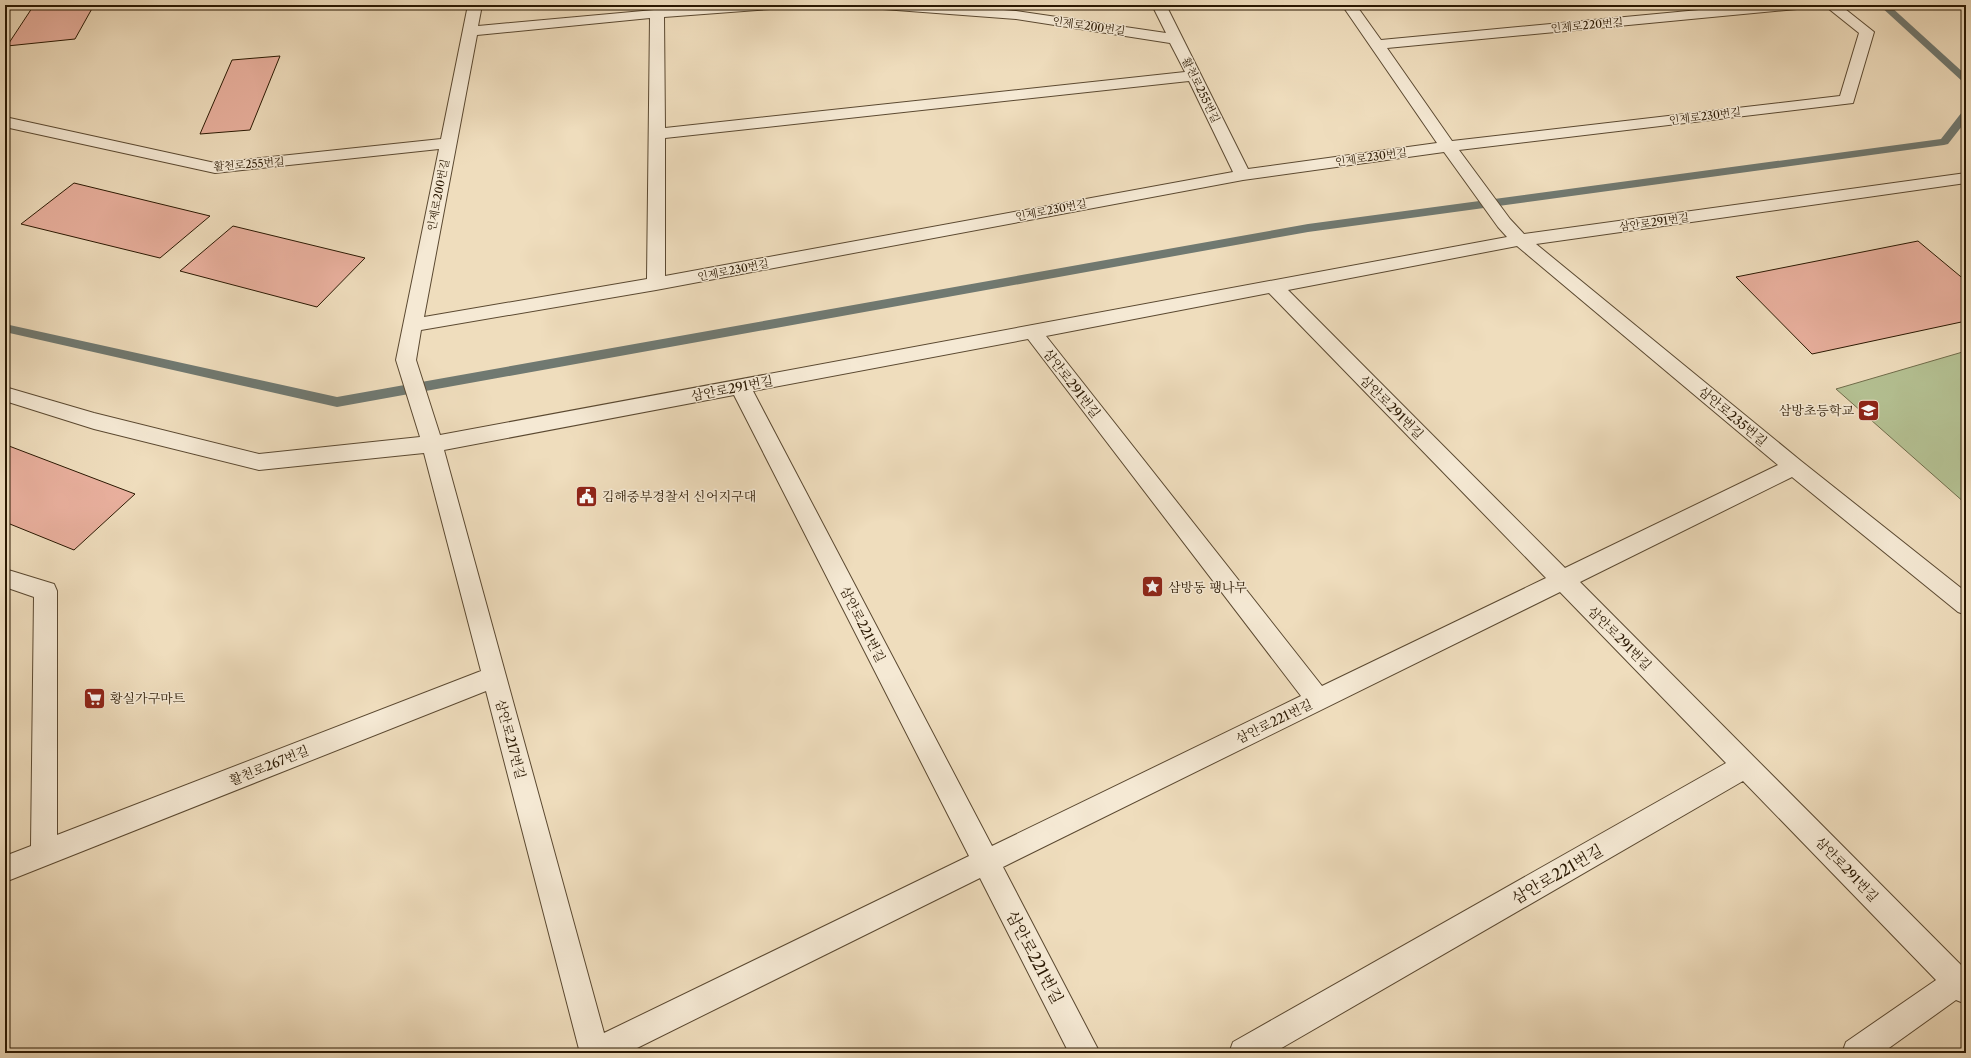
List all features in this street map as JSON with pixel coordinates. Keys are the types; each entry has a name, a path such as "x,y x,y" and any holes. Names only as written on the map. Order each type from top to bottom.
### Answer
{"street":[{"name":"인제로200번길","path":"406,360 475,5"},
{"path":"470,31 657,13 770,5"},
{"name":"인제로200번길","path":"883,5 1016,15 1176,39"},
{"name":"활천로255번길","path":"1159,5 1242,175"},
{"path":"1349,5 1448,146"},
{"name":"인제로220번길","path":"1377,45 1797,5"},
{"name":"인제로230번길","path":"413,325 656,284 1242,175 1448,146 1847,100 1867,32 1831,5"},
{"path":"656,284 657,13"},
{"path":"656,134 1194,76"},
{"name":"활천로255번길","path":"5,122 215,168 448,143"},
{"name":"삼안로235번길","path":"1448,146 1504,223 1520,240 1794,467 1966,605"},
{"name":"삼안로291번길","path":"429,434 740,386 1520,240 1966,178"},
{"name":"삼안로291번길","path":"1273,286 1962,986"},
{"name":"삼안로291번길","path":"1032,331 1319,700"},
{"name":"삼안로217번길","path":"406,360 429,434 595,1053"},
{"name":"삼안로221번길","path":"740,386 1085,1053"},
{"path":"5,394 94,421 259,462 429,434"},
{"name":"삼안로221번길","path":"985,862 1794,467"},
{"path":"5,578 46,591 44,854"},
{"name":"활천로267번길","path":"5,869 495,676"},
{"name":"삼안로221번길","path":"1244,1053 1745,766"},
{"path":"595,1053 985,862"},
{"path":"1857,1053 1962,986"}],"green space":[{"path":"1966,351 1966,504 1836,389"}],"building":[{"path":"34,5 94,5 75,39 7,46"},
{"path":"280,56 250,130 200,134 232,60"},
{"path":"74,183 210,216 160,258 21,224"},
{"path":"233,226 365,258 317,307 180,271"},
{"path":"1918,241 1966,281 1966,321 1812,354 1736,277"},
{"path":"9,446 135,494 74,550 5,522 5,450"}],"waterway":[{"path":"1884,5 1966,80"},
{"path":"5,328 337,402 1308,228 1944,142 1966,114"}],"place":[{"name":"삼방초등학교","path":"1869,410"},
{"name":"김해중부경찰서 신어지구대","path":"587,496"},
{"name":"삼방동 팽나무","path":"1153,587"},
{"name":"황실가구마트","path":"94,698"}]}
